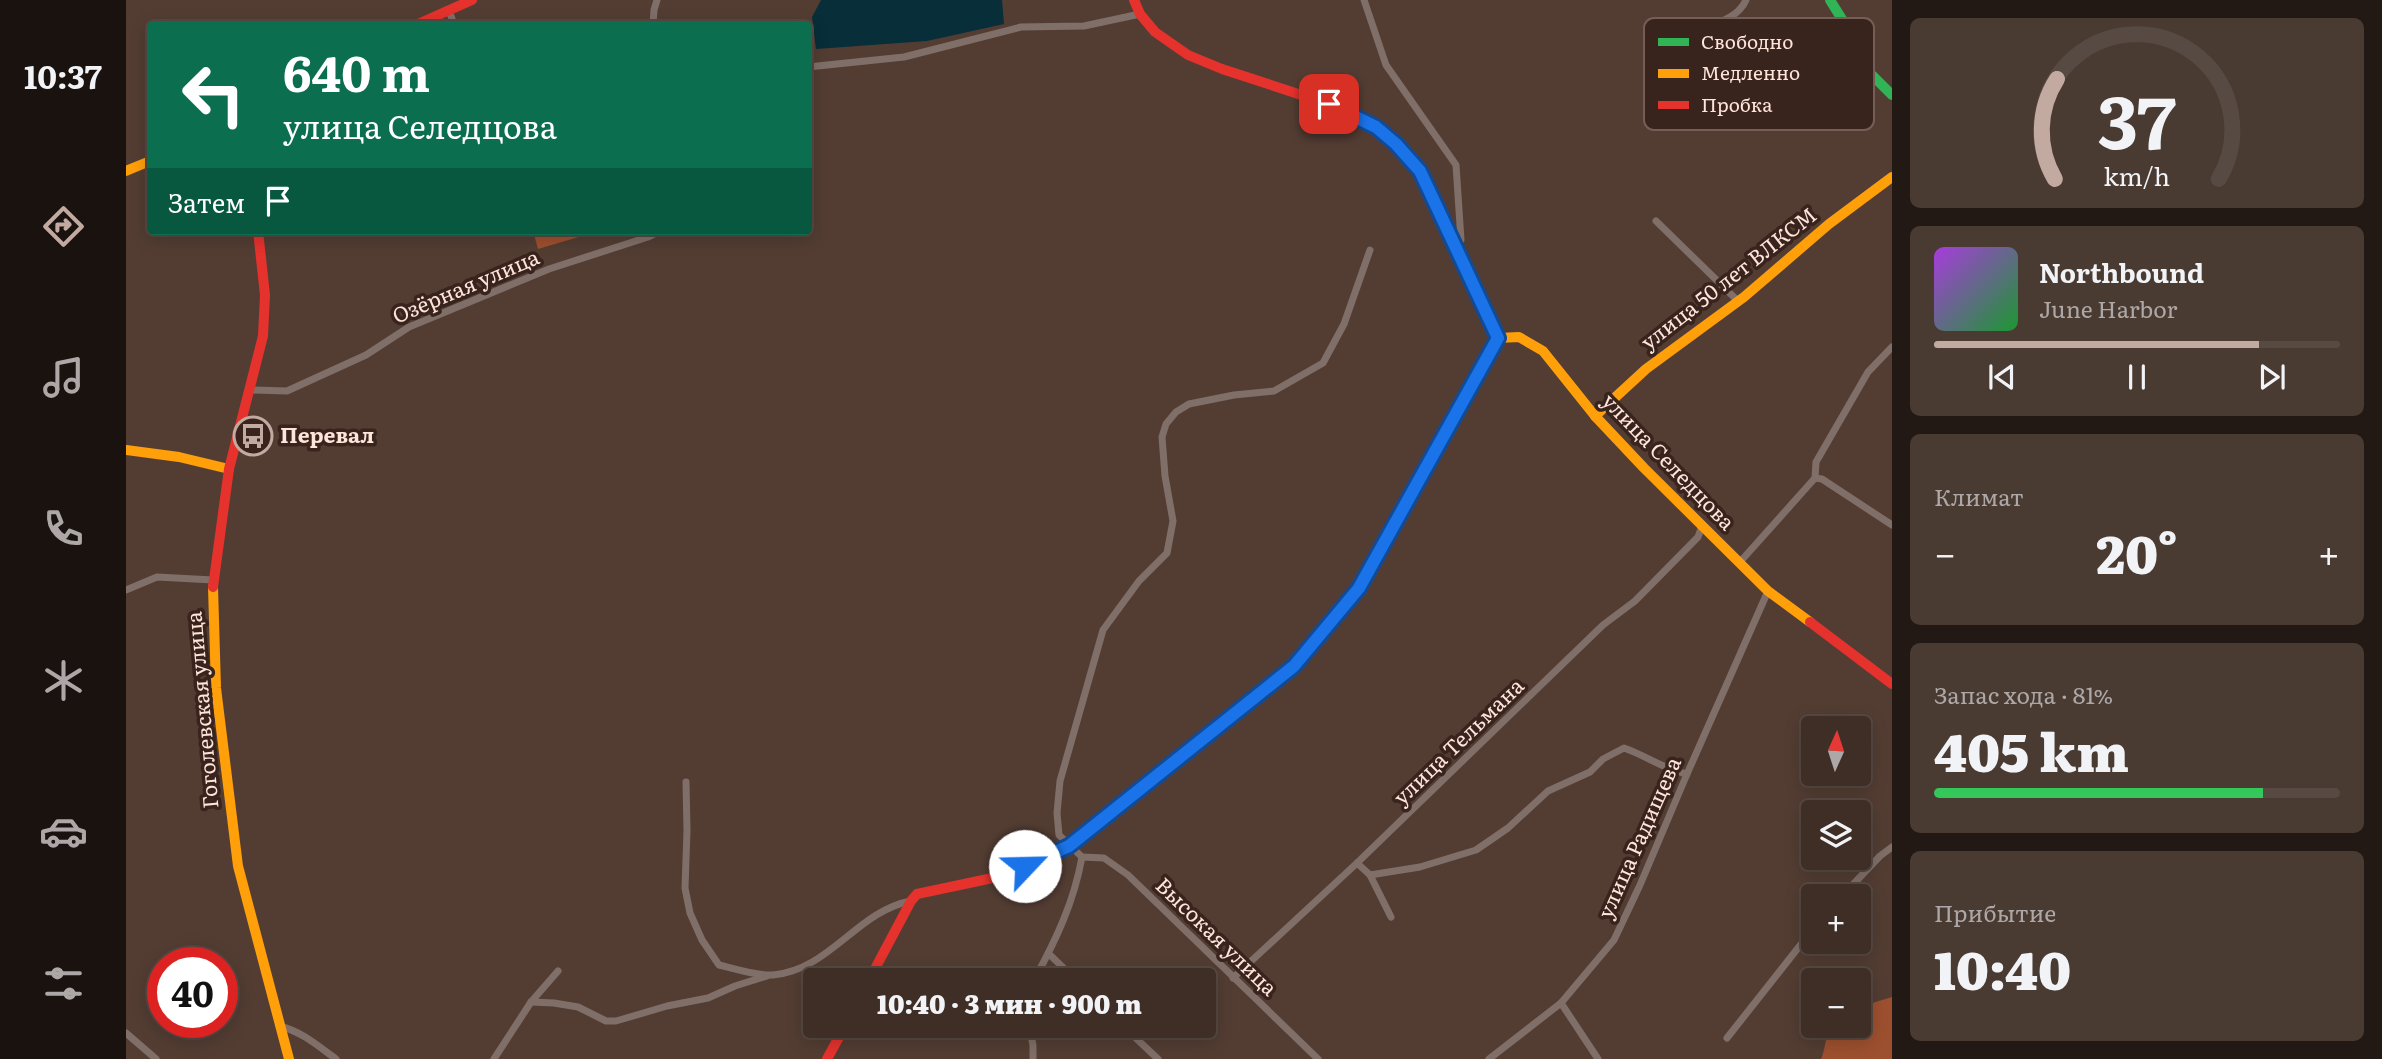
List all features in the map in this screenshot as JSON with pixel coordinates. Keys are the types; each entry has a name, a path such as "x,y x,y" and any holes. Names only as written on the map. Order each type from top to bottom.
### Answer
{"street":[{"path":"425,21 472,0"},
{"path":"653,21 657,0"},
{"path":"875,968 917,894 1002,876 1069,846 1294,666 1359,588 1498,338 1420,171 1396,144 1376,127 1329,104 1188,55 1154,32 1140,14 1134,0"},
{"path":"1364,0 1386,65 1456,165 1461,240 1455,245"},
{"path":"1729,18 1743,7 1746,0"},
{"path":"1830,0 1841,18"},
{"path":"449,11 453,21"},
{"path":"812,67 904,57 1021,27 1084,26 1140,14"},
{"path":"1874,77 1892,95"},
{"path":"126,171 147,163"},
{"name":"улица 50 лет ВЛКСМ","path":"1595,416 1646,369 1738,301 1829,224 1892,177"},
{"path":"1656,221 1738,301"},
{"name":"Гоголевская улица","path":"258,235 265,308 263,336 229,469 213,580 216,688 238,866 278,1026 289,1059"},
{"name":"Озёрная улица","path":"250,390 287,391 366,355 409,327 549,269 653,235"},
{"path":"1041,968 1069,909 1078,881 1082,857 1059,835 1057,813 1060,781 1103,629 1139,581 1167,553 1171,537 1173,521 1162,437 1166,424 1176,412 1189,404 1274,391 1323,363 1344,324 1370,250"},
{"name":"улица Селедцова","path":"1498,338 1519,337 1543,351 1595,416 1768,591 1892,684"},
{"path":"1740,562 1815,478 1816,461 1868,372 1892,348"},
{"path":"126,450 179,457 229,469"},
{"path":"1815,478 1822,479 1892,526"},
{"name":"улица Тельмана","path":"1233,978 1357,863 1603,625 1635,601 1698,537 1702,526"},
{"path":"126,590 157,577 213,580"},
{"name":"улица Радищева","path":"1489,1059 1561,1003 1614,940 1768,591"},
{"path":"1370,875 1420,867 1476,850 1508,828 1548,791 1590,772 1603,759 1624,748 1670,771 1687,774"},
{"path":"686,782 688,831 685,888 690,913 702,940 719,965 771,975"},
{"path":"1853,884 1892,847"},
{"name":"Высокая улица","path":"1082,857 1104,858 1128,875 1318,1059"},
{"path":"1357,863 1370,875 1391,917"},
{"path":"531,1002 578,1007 606,1021 616,1021 667,1006 708,998 735,986 792,971 816,961 869,919 888,908 911,901"},
{"path":"1727,1038 1801,944"},
{"path":"1049,954 1064,968"},
{"path":"494,1059 531,1002 558,971"},
{"path":"1561,1003 1598,1059"},
{"path":"278,1026 292,1030 336,1059"},
{"path":"126,1033 156,1059"},
{"path":"827,1059 838,1038"},
{"path":"1032,1038 1033,1059"},
{"path":"1136,1038 1158,1059"}],"shaded area":[{"path":"534,235 585,235 538,249"},
{"path":"1892,997 1892,1059 1821,1059 1827,1038 1871,1038 1871,1003"}],"water":[{"path":"821,0 1002,0 1004,24 927,41 816,49 812,17"}],"traffic: fast":[{"path":"1830,0 1841,18"},
{"path":"1874,77 1892,95"}],"traffic: slow":[{"path":"126,171 147,162"},
{"path":"1595,416 1646,369 1744,297 1829,224 1892,177"},
{"path":"1472,281 1498,338 1519,337 1543,351 1595,416 1644,468 1768,591 1810,622"},
{"path":"126,450 179,457 229,469"},
{"path":"213,587 216,688 238,866 289,1059"}],"traffic: jam":[{"path":"425,21 472,0"},
{"path":"1134,0 1140,14 1155,32 1188,55 1329,104 1376,126 1420,171 1472,281"},
{"path":"213,587 229,469 263,336 265,295 258,235"},
{"path":"1810,622 1892,684"},
{"path":"875,968 917,894 1002,876 1069,846"},
{"path":"827,1059 838,1038"}],"place":[{"name":"Перевал","path":"253,436"}],"route":[{"path":"1025,866 1069,846 1294,666 1359,588 1498,338 1420,171 1396,144 1376,127 1329,104"}]}
